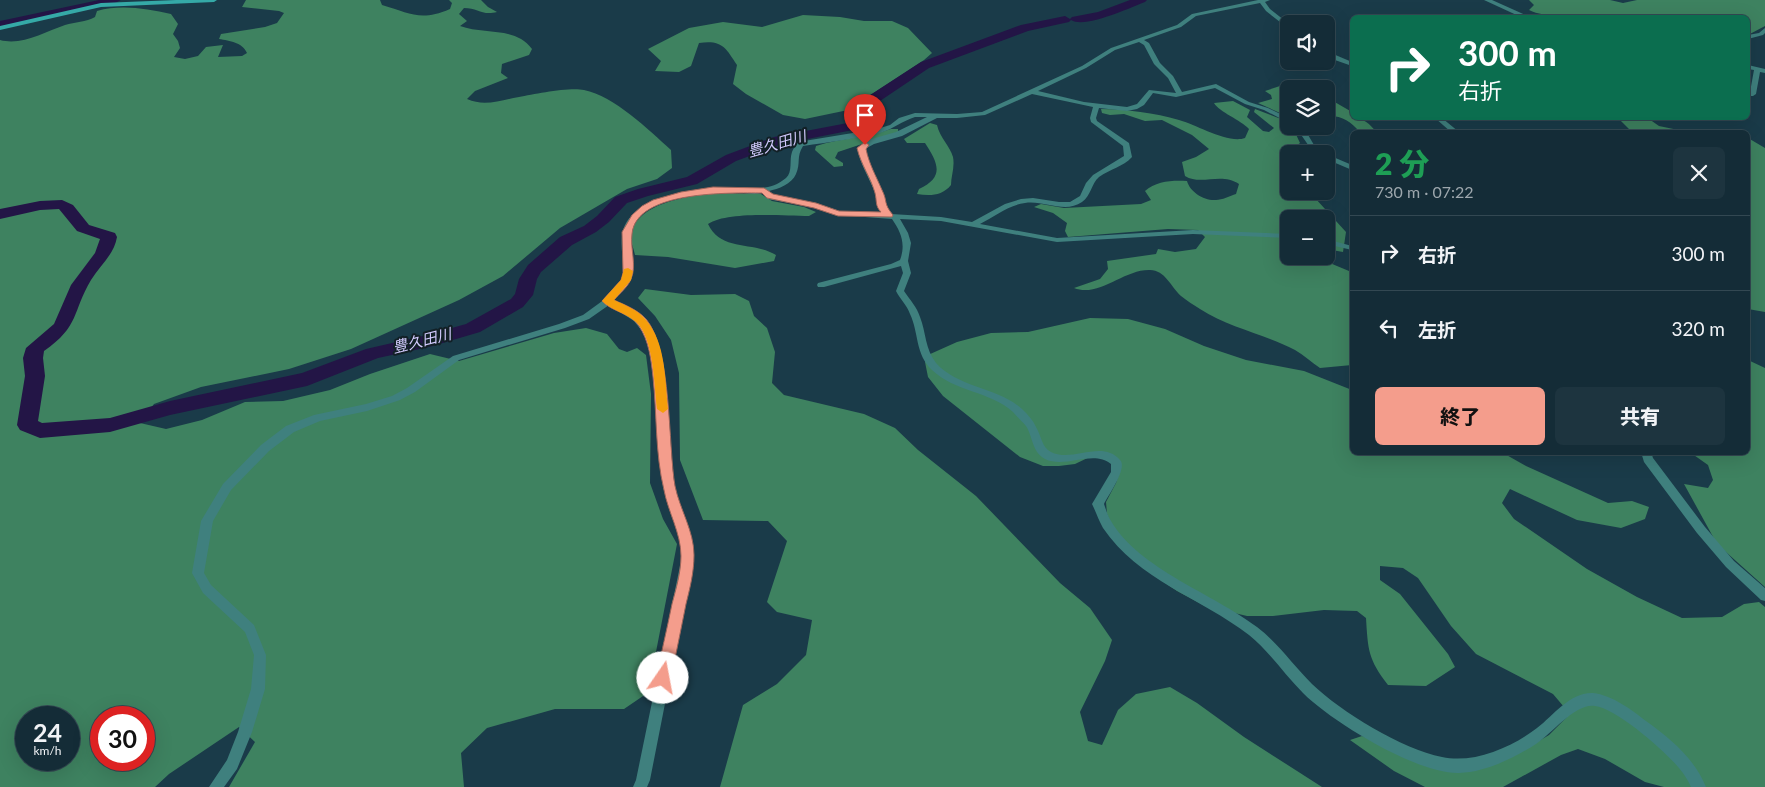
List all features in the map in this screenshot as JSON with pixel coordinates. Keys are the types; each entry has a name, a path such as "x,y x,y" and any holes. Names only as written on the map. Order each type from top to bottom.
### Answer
{"main road":[{"path":"0,28 91,7 170,1 214,0"}],"street":[{"path":"216,787 232,764 245,732 258,690 260,655 250,629 207,589 198,573 207,521 227,487 266,448 290,429 318,418 367,408 396,398 411,390 456,358 586,317 608,301 626,280 628,273 627,232 631,222 645,208 665,199 700,191 719,189 764,190 781,185 793,173 795,153 797,147 801,144 879,131 892,126 906,117 935,115 972,116 983,114 1034,92 1096,61 1113,49 1179,26 1194,15 1263,0 1268,10 1280,20"},
{"path":"1487,0 1522,15"},
{"path":"1750,36 1760,34 1765,30"},
{"path":"1139,40 1147,44 1154,59 1171,77 1180,94"},
{"path":"1335,58 1350,63"},
{"path":"1750,67 1765,71"},
{"path":"1750,94 1753,94 1757,69"},
{"path":"1034,92 1097,105 1135,108 1151,92 1180,94 1216,86 1246,103 1266,109 1280,116"},
{"path":"974,225 1018,202 1034,201 1064,204 1076,202 1084,197 1092,181 1097,176 1123,162 1128,157 1126,145 1094,122 1093,118 1097,105"},
{"path":"935,115 899,134 871,142 861,148 870,175 879,193 881,208 892,216 907,236 908,249 904,261 907,273 900,291 916,317 927,356 944,375 964,386 1006,402 1029,423 1044,454 1052,458 1112,456 1117,463 1116,472 1098,504 1107,526 1121,543 1150,567 1247,626 1310,691 1336,713 1374,735 1430,760 1459,766 1482,761 1512,750 1540,734 1582,700 1596,700 1612,706 1632,718 1680,758 1690,770 1699,787"},
{"path":"1441,120 1453,130"},
{"path":"1335,160 1350,167"},
{"path":"764,190 770,196 816,205 838,213 926,217 1063,241 1184,232 1280,235"},
{"path":"1335,244 1350,248"},
{"path":"821,285 894,266 904,261"},
{"path":"608,301 632,313 642,322 652,338 663,413 669,487 674,508 686,541 688,556 643,780 640,787"},
{"path":"1647,455 1701,530 1730,564 1765,596"}],"green space":[{"path":"246,0 380,0 382,5 423,16 450,9 452,3 449,0 481,0 497,12 487,13 464,8 459,14 467,21 460,26 508,34 525,42 532,49 529,55 502,64 501,73 508,78 475,91 467,99 493,102 570,89 595,93 619,106 671,150 672,168 657,179 627,189 560,228 503,276 459,300 351,349 289,369 201,387 154,404 140,423 166,429 202,420 245,402 283,401 330,390 370,374 430,354 459,361 554,333 586,328 607,334 619,349 627,352 637,348 646,355 651,394 650,483 663,519 677,544 646,694 624,709 555,709 487,728 461,753 464,787 229,787 255,742 239,727 169,774 155,787 0,787 0,40 25,40 65,25 92,19 97,11 134,8 171,14 178,24 173,34 180,48 174,57 185,59 198,56 206,47 223,45 218,57 242,56 247,53 245,49 235,43 219,39 221,34 265,27 277,23 284,13 242,7"},
{"path":"1529,0 1610,0 1623,3 1637,0 1765,0 1765,26 1750,34 1750,15 1546,15 1529,10 1534,5"},
{"path":"803,15 840,17 864,21 892,21 908,28 932,53 853,109 805,119 783,115 746,94 733,84 737,65 726,49 718,44 699,43 691,66 679,72 655,71 661,61 648,49 689,28 723,22 762,27"},
{"path":"1280,86 1280,113 1258,103 1272,99 1271,95 1265,91"},
{"path":"1233,101 1250,110 1247,117 1263,131 1269,132 1274,128 1254,112 1255,109 1280,119 1280,135 1296,135 1300,143 1298,145 1280,145 1280,200 1317,200 1326,210 1280,210 1280,265 1335,265 1350,272 1350,365 1320,368 1302,354 1283,344 1211,316 1181,296 1164,276 1155,271 1140,271 1093,289 1083,290 1074,288 1100,279 1108,269 1107,261 1156,254 1158,249 1175,252 1196,249 1205,237 1198,230 1168,229 1068,237 1065,231 1067,223 1053,213 1034,207 1041,204 1064,208 1141,204 1151,200 1145,191 1159,183 1170,181 1187,181 1191,189 1202,197 1211,200 1221,199 1236,194 1239,184 1225,179 1198,180 1185,176 1182,162 1196,157 1209,149 1192,135 1162,120 1145,121 1124,114 1110,115 1102,113 1101,109 1160,115 1186,122 1221,136 1238,139 1245,138 1249,129 1214,103"},
{"path":"1335,102 1350,111 1350,120 1362,120 1374,130 1358,130 1345,120 1335,117"},
{"path":"1620,120 1650,120 1659,126 1678,130 1630,130"},
{"path":"930,123 937,125 953,157 951,185 944,191 936,194 917,194 919,189 933,180 937,169 936,163 925,143 907,143 904,139"},
{"path":"898,129 898,132 838,152 835,158 843,163 843,166 834,167 815,150 816,146 825,143"},
{"path":"1750,139 1765,148 1765,312 1750,309"},
{"path":"712,193 761,194 772,201 804,207 816,212 809,216 729,217 708,224 721,239 767,251 776,255 774,261 735,268 668,257 635,255 631,236 635,225 642,216 652,209 676,200"},
{"path":"1335,220 1346,232 1343,252 1335,251"},
{"path":"645,289 691,295 735,294 749,301 754,316 767,328 775,352 772,383 784,395 864,414 895,428 918,450 976,496 1060,583 1090,608 1112,640 1105,661 1080,712 1088,741 1102,745 1118,710 1136,694 1170,687 1322,787 720,787 743,705 777,684 806,655 812,620 777,612 767,602 787,541 768,521 703,520 680,460 679,373 671,340 655,316 638,298"},
{"path":"1090,318 1128,319 1165,329 1204,346 1246,360 1304,371 1350,389 1350,455 1507,455 1526,466 1608,503 1632,501 1649,507 1645,519 1621,528 1577,520 1510,489 1502,503 1514,519 1587,569 1637,597 1682,618 1722,617 1744,604 1759,602 1765,607 1765,787 1664,787 1645,782 1605,759 1578,749 1561,755 1503,787 1425,787 1394,771 1350,740 1362,736 1441,769 1515,755 1549,735 1570,714 1553,694 1476,654 1451,626 1418,578 1403,568 1380,566 1380,580 1400,594 1448,654 1455,667 1426,686 1388,685 1376,668 1370,654 1366,618 1357,611 1324,610 1273,616 1247,616 1205,606 1177,591 1142,567 1116,534 1107,514 1106,502 1116,483 1121,467 1098,453 1075,464 1059,466 1043,466 1020,457 943,396 928,377 925,362 928,355 957,342 991,333 1028,332"},
{"path":"1750,361 1765,368 1765,587 1717,544 1684,484 1708,488 1713,480 1708,465 1694,455 1750,455"}],"waterway":[{"path":"0,25 115,0"},
{"name":"豊久田川","path":"1076,19 1100,15 1141,0"},
{"name":"豊久田川","path":"0,214 40,205 62,205 68,209 83,228 109,237 106,249 83,279 61,326 55,334 35,348 33,358 35,376 27,425 40,431 110,425 170,408 307,379 373,353 429,341 473,328 517,303 524,295 528,279 534,269 566,241 590,229 603,219 621,200 643,192 692,181 731,158 779,140 858,125 861,122 863,109 869,102 925,65 1025,28 1065,20"}],"slow traffic":[{"path":"628,271 626,280 608,301 632,313 642,322 652,338 663,409"}],"route":[{"path":"663,678 688,556 686,541 674,508 669,487 663,413 652,338 642,322 632,313 608,301 619,290 626,280 628,273 627,232 631,222 645,208 656,202 681,195 713,190 729,189 758,192 764,190 770,196 816,205 838,213 849,215 888,215 881,208 877,187 864,161 861,148 865,145"}]}
